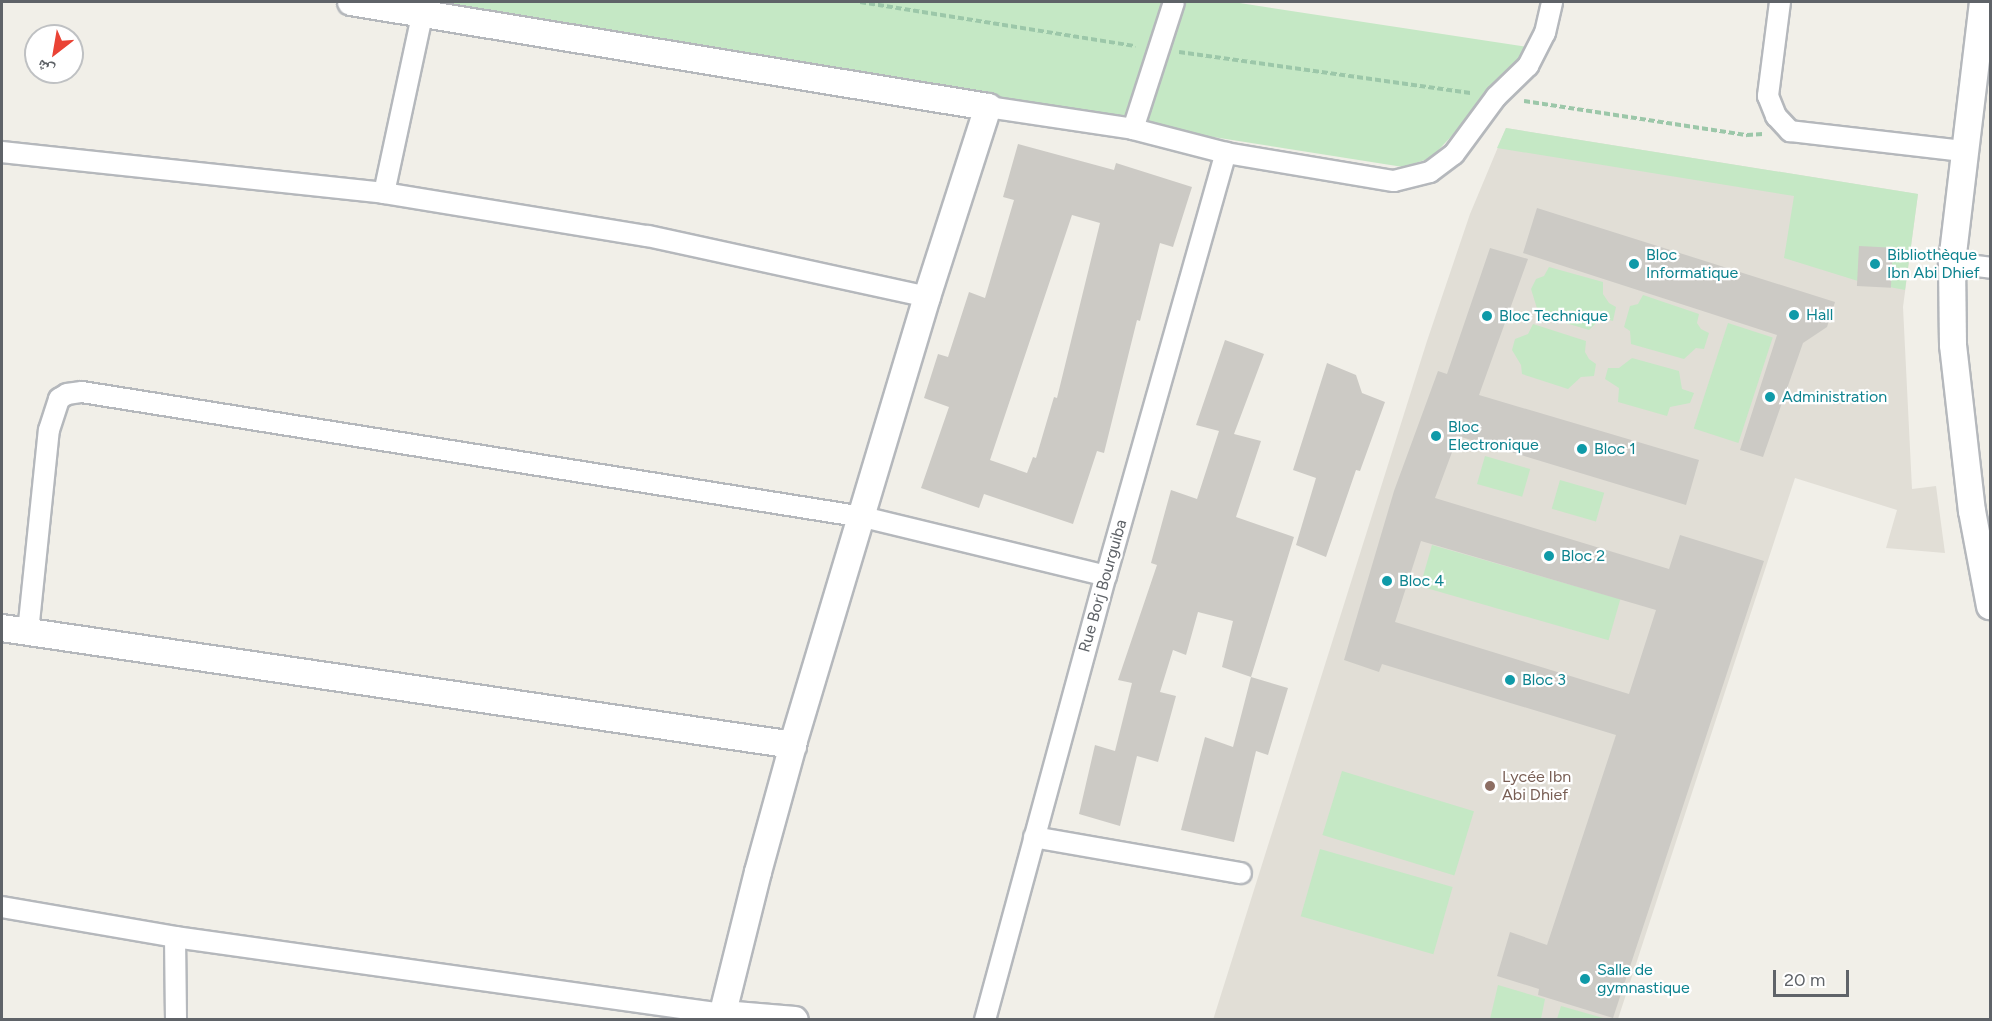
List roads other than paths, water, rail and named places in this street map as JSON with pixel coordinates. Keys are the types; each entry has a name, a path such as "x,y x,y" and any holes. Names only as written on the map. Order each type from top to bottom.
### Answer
{"street":[{"path":"351,2 424,7 988,107 1133,129 1226,153 1394,181 1430,172 1454,154 1496,97 1528,66 1545,33 1552,2"},
{"path":"1133,129 1160,50 1173,2"},
{"path":"1780,2 1768,96 1776,116 1790,131 1964,151"},
{"path":"1983,2 1952,263 1953,345 1981,512 1990,606"},
{"path":"384,193 424,7"},
{"path":"722,1017 793,745 927,297 988,107"},
{"path":"2,153 384,193 648,236 927,297"},
{"name":"Rue Borj Bourguiba","path":"985,1020 1106,576 1226,153"},
{"path":"1952,263 1990,268"},
{"path":"28,632 49,430 59,399 67,394 82,392 863,517 1106,576"},
{"path":"2,628 793,745"},
{"path":"1034,837 1241,873"},
{"path":"2,907 175,937 722,1017 795,1020"},
{"path":"175,937 176,1020"}],"place":[{"name":"Bloc Informatique","path":"1634,264"},
{"name":"Bibliothèque Ibn Abi Dhief","path":"1875,264"},
{"name":"Hall","path":"1794,315"},
{"name":"Bloc Technique","path":"1487,316"},
{"name":"Administration","path":"1770,397"},
{"name":"Bloc Electronique","path":"1436,436"},
{"name":"Bloc 1","path":"1582,449"},
{"name":"Bloc 2","path":"1549,556"},
{"name":"Bloc 4","path":"1387,581"},
{"name":"Bloc 3","path":"1510,680"},
{"name":"Lycée Ibn Abi Dhief","path":"1490,786"},
{"name":"Salle de gymnastique","path":"1585,979"}]}
